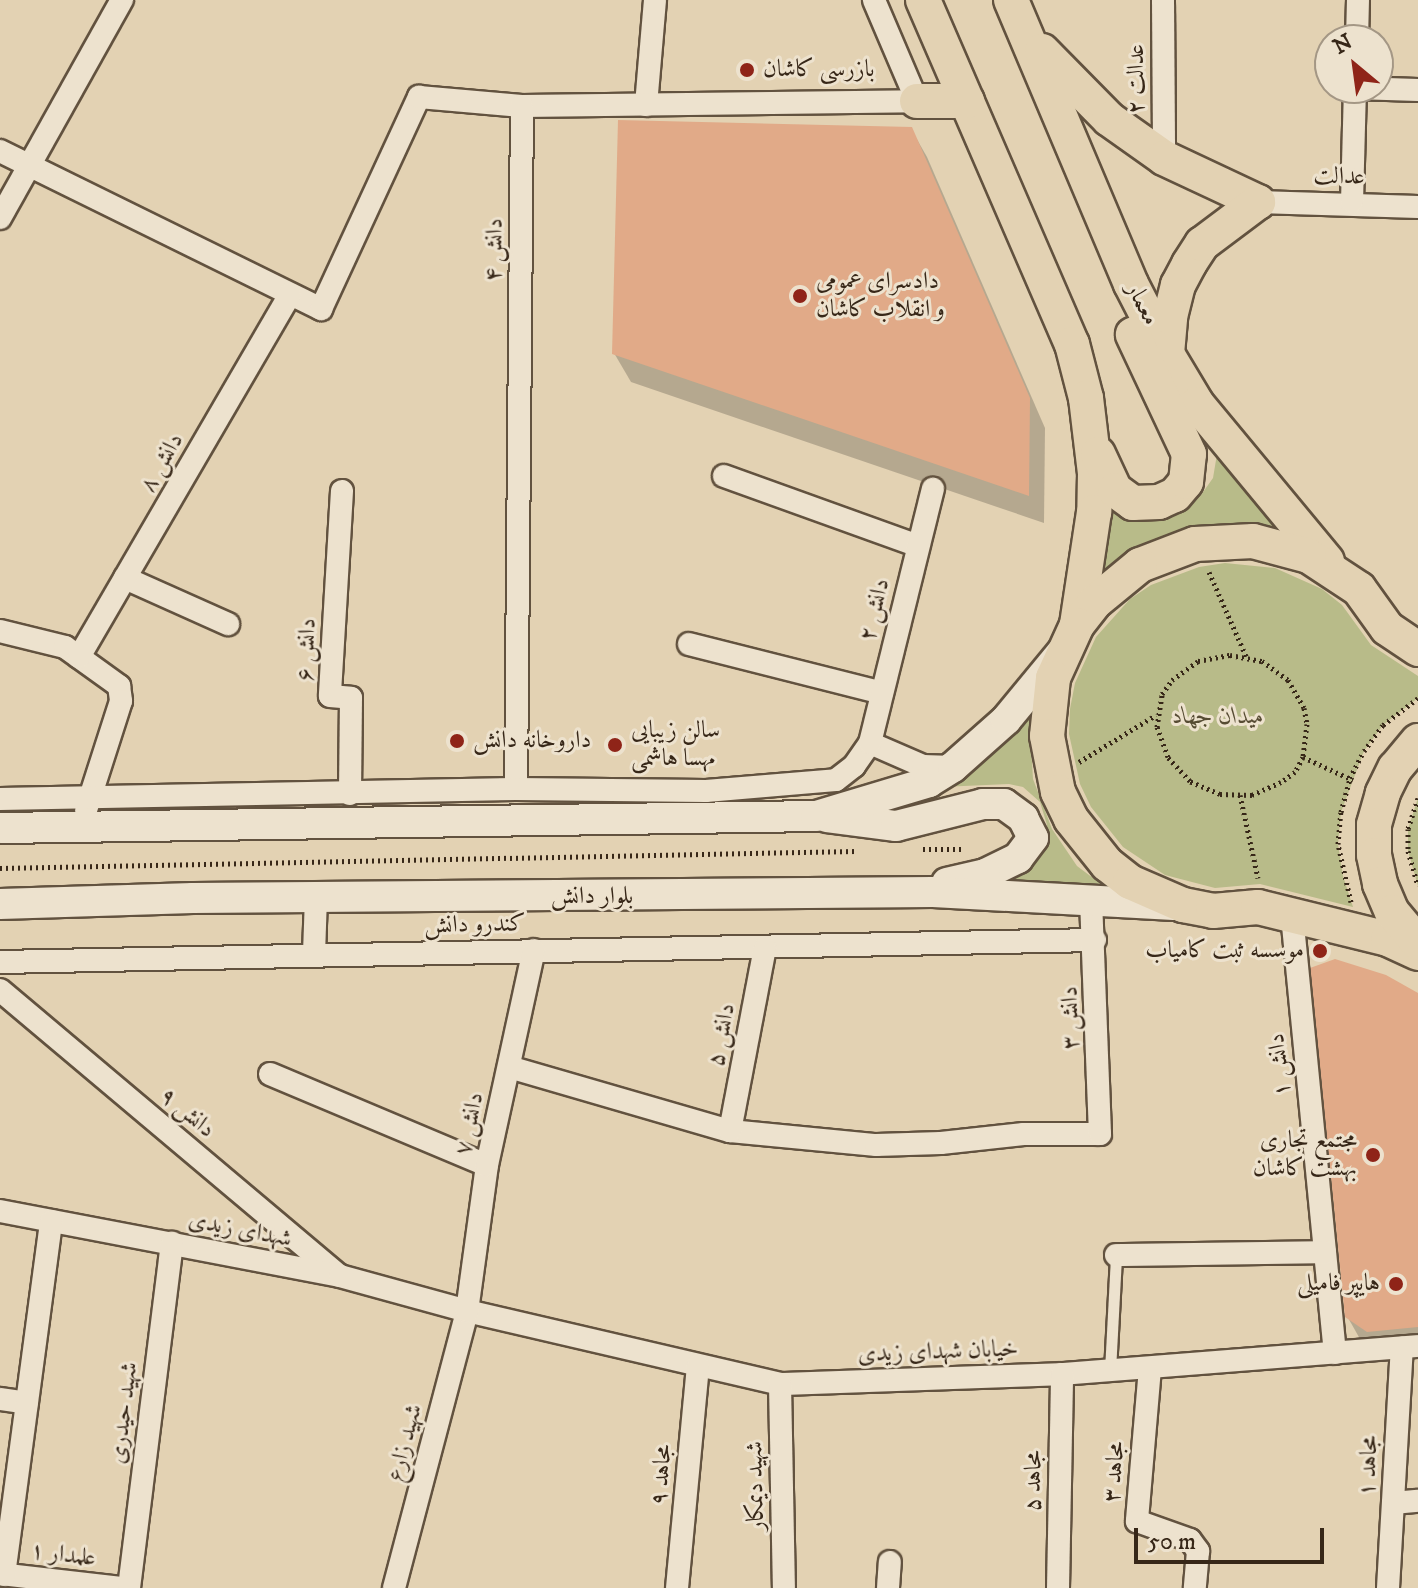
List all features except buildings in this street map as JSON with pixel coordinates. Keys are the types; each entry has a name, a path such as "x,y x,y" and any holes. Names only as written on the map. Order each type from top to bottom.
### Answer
{"main road":[{"path":"923,0 1072,344 1092,439 1094,512 1070,637 1047,706 1047,736 1058,792 1079,831 1107,864 1130,882 1183,905 1213,911 1258,907 1388,939 1418,953"},
{"name":"معمار","path":"1011,0 1131,284 1167,354 1197,404 1335,570"},
{"path":"1026,32 1109,119 1164,158 1258,202 1211,236 1189,264 1178,285 1170,317 1167,354"},
{"path":"917,101 967,101"},
{"path":"1092,439 1115,490 1133,503 1159,502 1175,495 1186,482 1189,454 1130,329 1131,284"},
{"path":"816,816 929,782 953,767 1006,720 1105,592 1140,565 1195,544 1223,540 1281,546 1335,570 1359,589 1387,628 1418,649"},
{"path":"1418,741 1395,768 1383,793 1374,825 1374,855 1380,884 1392,912 1418,943"},
{"path":"0,828 86,812 816,816 896,826 983,804 1004,804 1023,818 1031,829 1033,838 1027,850 1003,866 962,881 890,893"},
{"name":"بلوار دانش","path":"0,904 890,893 1183,905"}],"street":[{"path":"0,218 122,0"},
{"path":"646,105 655,0"},
{"path":"0,151 321,309 419,97 522,106 917,101 874,0"},
{"name":"عدالت ۲","path":"1163,0 1164,158"},
{"path":"1357,24 1358,0"},
{"path":"1394,89 1418,90"},
{"path":"1352,202 1355,104"},
{"name":"دانش ۴","path":"516,789 522,106"},
{"name":"عدالت","path":"1258,202 1352,202 1418,207"},
{"name":"دانش ۸","path":"79,657 290,295"},
{"path":"724,476 918,546"},
{"name":"دانش ۲","path":"870,743 933,489"},
{"name":"دانش ۶","path":"342,491 330,696 351,698 350,794"},
{"path":"125,578 228,624"},
{"path":"0,631 65,647 119,686 121,701 86,812"},
{"path":"689,644 882,693"},
{"path":"0,799 86,812 350,794 516,789 706,791 836,780 846,775 870,743 923,766 953,767"},
{"path":"314,954 316,898"},
{"name":"دانش ۳","path":"730,1131 876,1145 941,1143 1024,1134 1100,1134 1095,940 1091,901"},
{"name":"دانش ۱","path":"1292,915 1335,1353"},
{"name":"کندرو دانش","path":"0,962 1095,940"},
{"name":"دانش ۵","path":"730,1131 765,948"},
{"name":"دانش ۷","path":"467,1311 487,1165 534,950"},
{"name":"دانش ۹","path":"0,990 340,1276"},
{"path":"509,1067 730,1131"},
{"path":"270,1074 487,1165"},
{"name":"شهدای زیدی","path":"0,1211 340,1276 467,1311"},
{"path":"2,1574 51,1221"},
{"name":"شهید حیدری","path":"129,1588 172,1243"},
{"path":"1116,1255 1325,1252"},
{"name":"خیابان شهدای زیدی","path":"467,1311 780,1384 1062,1374 1410,1347"},
{"name":"شهید زارع","path":"394,1588 467,1311"},
{"name":"مجاهد ۱","path":"1388,1588 1393,1503 1410,1347"},
{"name":"مجاهد ۹","path":"677,1588 698,1366"},
{"name":"مجاهد ۳","path":"1150,1368 1137,1521 1190,1540 1198,1551 1195,1588"},
{"name":"مجاهد ۵","path":"1058,1588 1062,1374"},
{"name":"شهید دیمکار","path":"780,1384 784,1588"},
{"path":"0,1399 27,1403"},
{"path":"1393,1503 1418,1501"},
{"path":"888,1588 890,1562"},
{"name":"علمدار ۱","path":"2,1574 121,1588"}],"lane":[{"path":"1110,1371 1116,1255"}],"path":[{"path":"1199,567 1216,565"},
{"path":"1207,566 1246,656"},
{"path":"1213,656 1246,656 1276,669 1288,680 1304,708 1307,741 1295,772 1267,790 1240,795 1204,789 1178,770 1161,743 1157,714 1162,694 1184,669 1213,656"},
{"path":"1074,765 1157,714"},
{"path":"1072,750 1077,775"},
{"path":"1240,795 1260,884 1245,885"},
{"path":"1418,798 1408,829 1408,851 1418,886"},
{"path":"910,850 974,848"},
{"path":"0,868 862,851"},
{"path":"1337,903 1353,907"}],"green space":[{"path":"1213,434 1290,537 1094,588 1103,480 1188,503 1201,495 1213,478 1217,454"},
{"name":"میدان جهاد","path":"1225,563 1275,568 1322,589 1342,605 1371,645 1418,676 1418,698 1383,725 1364,751 1341,812 1338,844 1343,876 1353,907 1260,884 1215,888 1165,875 1123,847 1091,807 1080,784 1069,734 1070,709 1075,683 1096,637 1130,599 1151,585 1199,567"},
{"path":"1029,711 1033,779 1052,829 1077,866 1101,884 994,880 1044,837 1047,825 1040,802 1023,787 1009,784 941,787"},
{"path":"1418,798 1418,886 1408,851 1408,829"}],"place":[{"name":"بازرسی کاشان","path":"747,70"},
{"name":"دادسرای عمومی و انقلاب کاشان","path":"800,296"},
{"name":"داروخانه دانش","path":"457,741"},
{"name":"سالن زیبایی مهسا هاشمی","path":"615,745"},
{"name":"موسسه ثبت کامیاب","path":"1320,951"},
{"name":"مجتمع تجاری بهشت کاشان","path":"1373,1155"},
{"name":"هایپر فامیلی","path":"1396,1284"}]}
